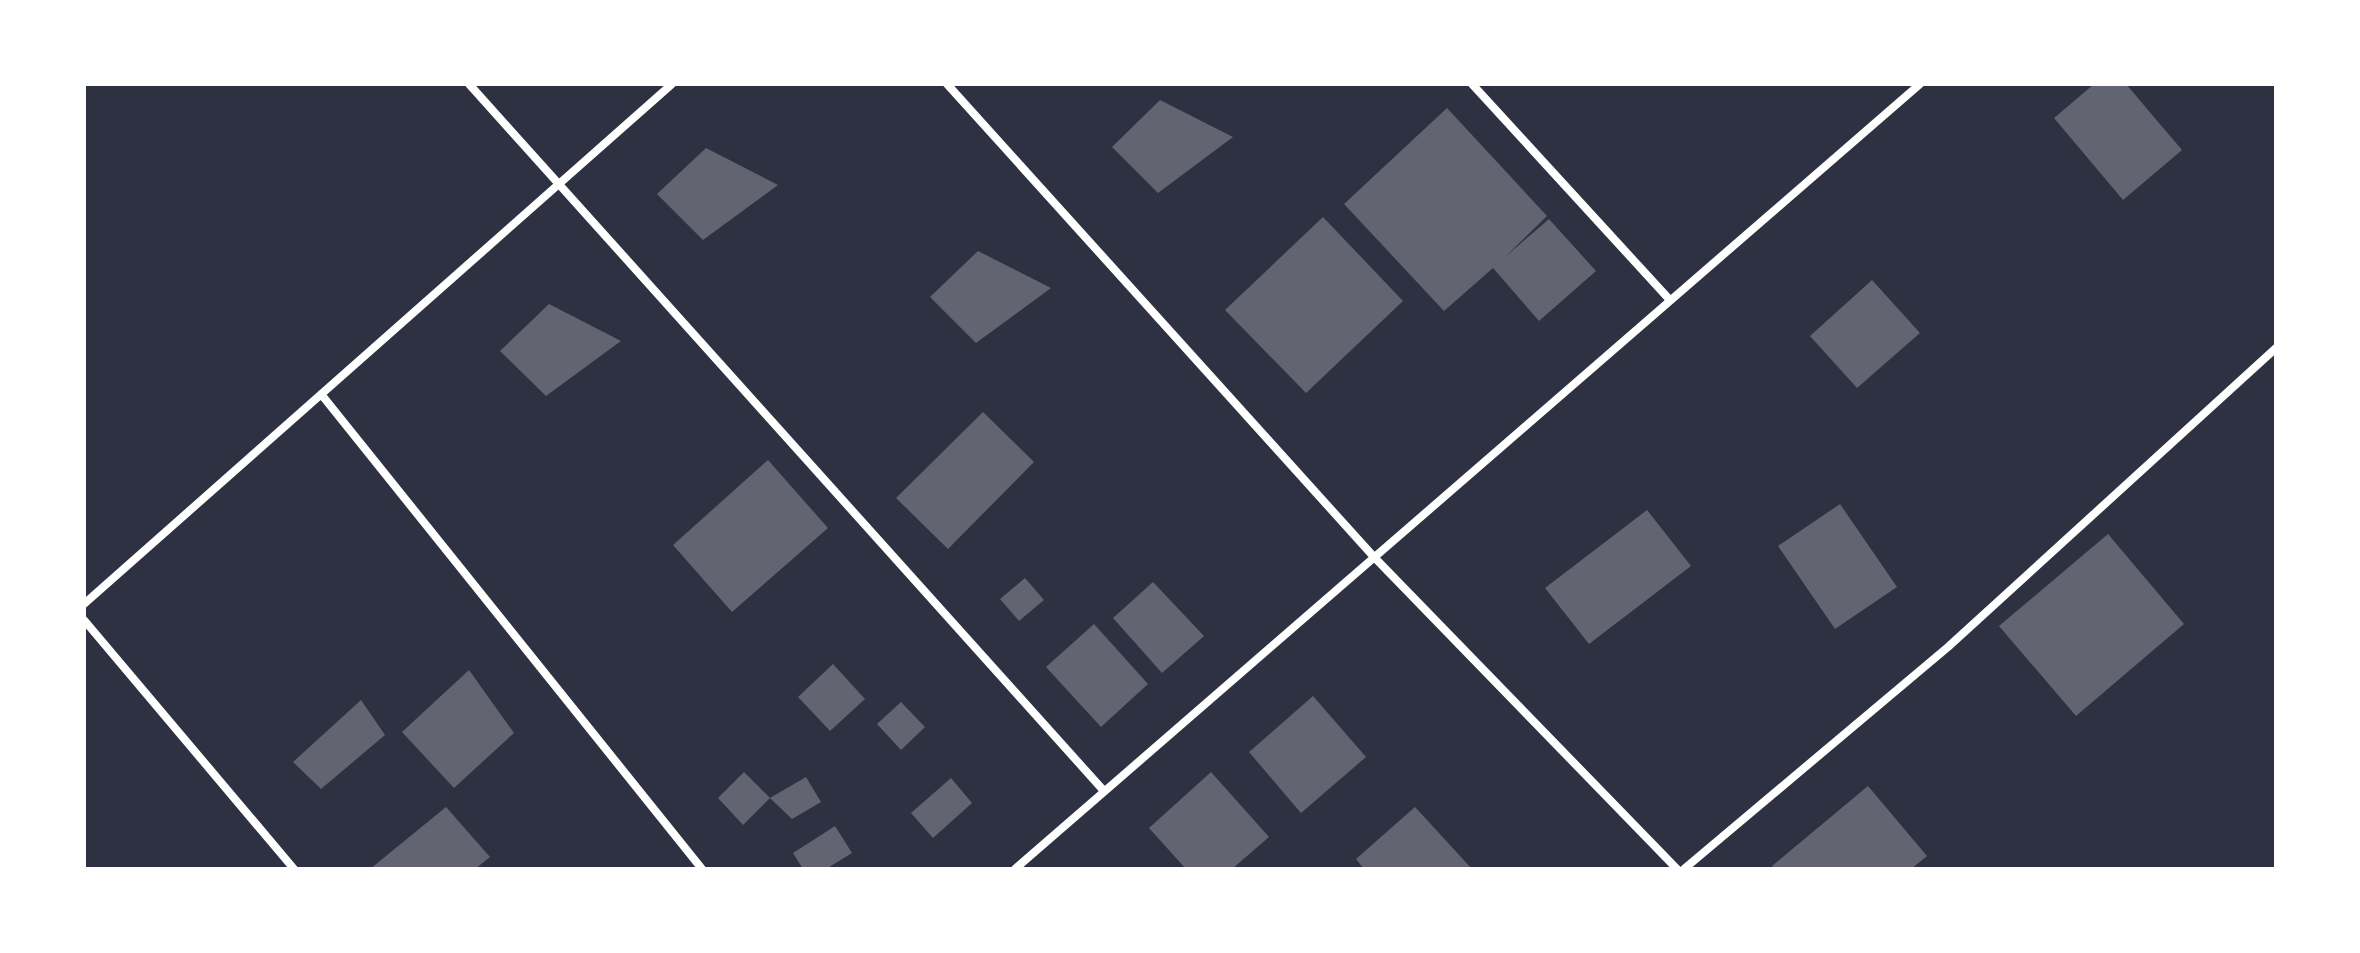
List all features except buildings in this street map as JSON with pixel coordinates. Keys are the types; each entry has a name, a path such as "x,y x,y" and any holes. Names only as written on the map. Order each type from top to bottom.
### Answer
{"street":[{"path":"469,84 1104,791"},
{"path":"84,604 672,84"},
{"path":"947,84 1374,557 1677,869"},
{"path":"1472,84 1669,299"},
{"path":"1015,869 1920,84"},
{"path":"1684,869 1948,647 2276,348"},
{"path":"321,394 702,869"},
{"path":"84,620 294,869"}]}
